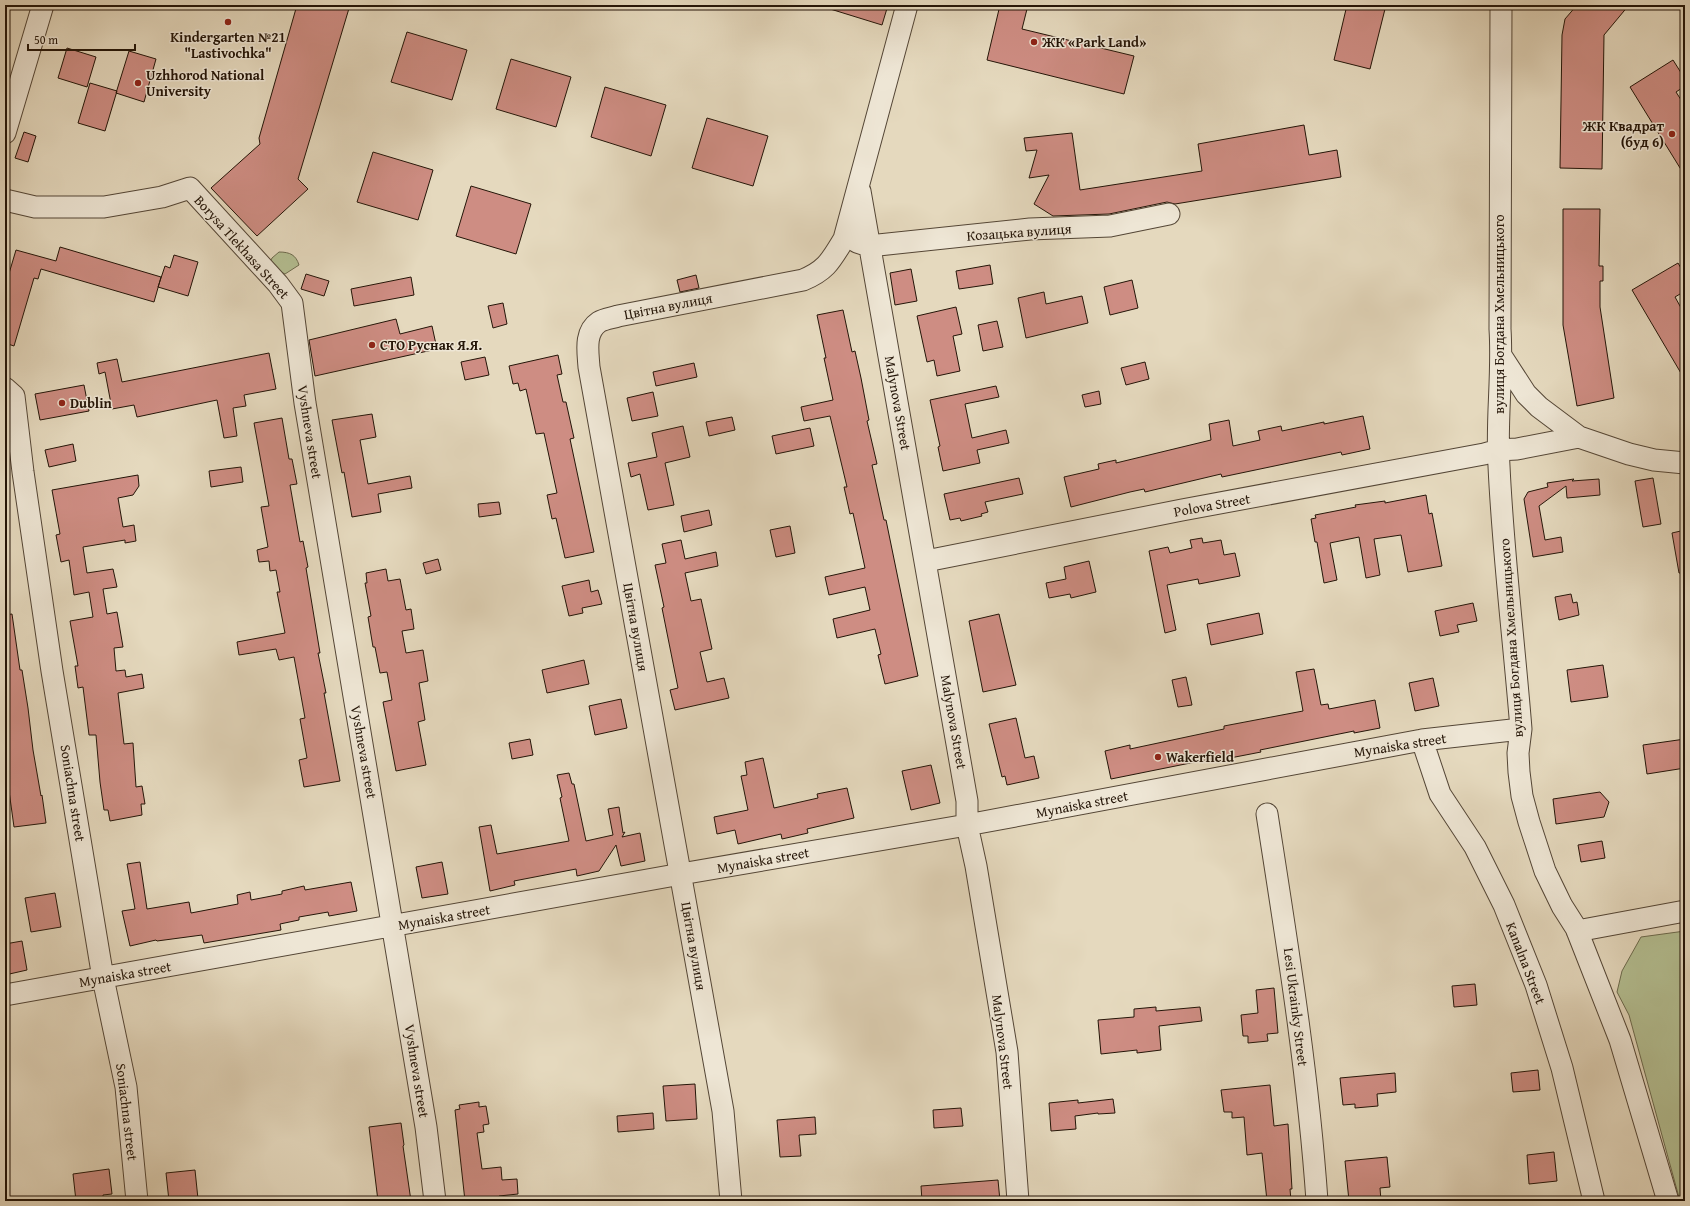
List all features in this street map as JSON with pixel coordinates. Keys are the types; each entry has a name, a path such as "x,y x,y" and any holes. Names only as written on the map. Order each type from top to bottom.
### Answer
{"street":[{"path":"5,133 43,5"},
{"name":"Цвітна вулиця","path":"731,1201 723,1111 682,874 589,367 588,341 591,330 600,322 618,316 803,280 818,274 828,264 844,239 907,5"},
{"name":"вулиця Богдана Хмельницького","path":"1500,5 1500,329 1502,357 1498,450 1502,519 1521,729 1518,753 1522,796 1545,871 1562,906 1577,931 1620,1040 1668,1201"},
{"name":"Malynova Street","path":"859,182 967,801 967,825 976,866 1007,1052 1018,1201"},
{"name":"Borysa Tlekhasa Street","path":"5,200 35,207 104,207 162,197 190,188 278,284 292,303"},
{"name":"Козацька вулиця","path":"869,246 1030,229 1110,226 1168,214"},
{"path":"844,239 869,246"},
{"name":"Vyshneva street","path":"292,303 305,403 426,1127 435,1201"},
{"path":"1502,357 1526,394 1538,407 1579,436 1628,454 1654,460 1685,464"},
{"name":"Soniachna street","path":"5,388 14,396 23,472 51,663 103,978 126,1087 137,1201"},
{"name":"Polova Street","path":"926,561 1182,510 1484,454 1498,450 1517,449 1579,436"},
{"name":"Mynaiska street","path":"5,995 682,874 967,825 1422,740 1521,729"},
{"name":"Kanalna Street","path":"1422,740 1440,794 1474,847 1504,905 1536,985 1562,1068 1594,1201"},
{"name":"Lesi Ukrainky Street","path":"1267,814 1295,991 1314,1158 1317,1201"},
{"path":"1577,931 1685,911"}],"green space":[{"path":"279,252 294,256 299,265 285,274 279,271 270,262"},
{"path":"1685,931 1685,1201 1680,1201 1629,1015 1617,992 1622,971 1641,937"}],"building":[{"name":"Uzhhorod National University","path":"297,5 350,5 298,179 308,189 257,236 211,188 260,144 259,138"},
{"path":"827,5 888,5 882,25 827,8"},
{"name":"ЖК «Park Land»","path":"1000,5 1028,5 1022,29 1134,56 1124,94 987,60"},
{"path":"1347,5 1386,5 1370,69 1334,60"},
{"path":"1577,5 1629,5 1604,35 1602,169 1560,168 1562,35 1565,19"},
{"path":"407,32 467,50 452,100 391,82"},
{"path":"67,48 96,57 87,87 58,78"},
{"path":"129,51 156,59 144,102 116,93"},
{"path":"511,59 571,77 556,127 496,109"},
{"name":"ЖК Квадрат (буд 6)","path":"1673,60 1685,79 1685,86 1676,92 1685,106 1685,176 1630,87"},
{"path":"90,83 117,91 105,131 78,123"},
{"path":"605,87 666,105 651,156 591,137"},
{"path":"707,118 768,136 753,186 692,168"},
{"path":"1304,125 1309,155 1337,150 1341,177 1175,204 1167,202 1109,214 1053,216 1034,204 1049,175 1029,178 1037,150 1026,151 1024,138 1072,133 1080,190 1202,171 1198,144"},
{"path":"24,132 36,136 28,162 15,158"},
{"path":"373,152 433,170 418,220 357,202"},
{"path":"471,186 531,204 516,254 456,236"},
{"path":"1563,209 1600,209 1599,266 1603,266 1603,281 1600,281 1600,307 1614,398 1577,406 1563,325"},
{"path":"60,247 161,277 154,302 41,269 38,279 34,278 14,346 5,343 5,287 16,250 56,261"},
{"path":"174,255 198,262 188,296 158,287 165,266 170,268"},
{"path":"1678,263 1685,275 1685,291 1675,297 1685,315 1685,380 1632,290"},
{"path":"990,265 993,284 959,289 956,271"},
{"path":"911,269 917,301 895,305 890,273"},
{"path":"306,274 329,281 324,296 301,289"},
{"path":"696,275 699,288 680,292 677,280"},
{"path":"411,277 414,295 354,306 351,289"},
{"path":"1132,280 1138,308 1110,315 1104,287"},
{"path":"1044,292 1046,304 1082,296 1088,323 1026,338 1018,298"},
{"path":"503,303 507,324 493,328 488,306"},
{"path":"956,307 962,334 953,336 960,371 937,376 934,360 927,362 917,316"},
{"path":"843,310 852,352 855,351 861,378 869,420 867,421 877,464 872,465 884,520 886,520 918,676 885,684 878,655 881,654 875,629 837,638 833,619 870,610 865,587 829,595 825,577 865,568 853,513 850,514 844,487 847,487 830,416 804,421 801,407 833,400 817,315"},
{"name":"СТО Руснак Я.Я.","path":"396,319 400,334 432,326 437,349 315,376 309,340"},
{"path":"997,321 1003,347 983,351 978,325"},
{"path":"269,353 276,389 244,395 246,406 233,408 237,436 224,438 217,400 137,417 134,405 112,409 105,372 99,374 97,363 117,359 122,382"},
{"path":"558,355 562,374 557,375 563,402 566,402 574,438 570,439 594,552 565,558 556,518 552,519 547,495 557,493 544,433 536,434 526,389 520,391 518,383 513,384 509,366"},
{"path":"485,357 489,375 465,380 461,362"},
{"path":"1145,362 1149,379 1126,385 1121,368"},
{"path":"694,363 697,377 656,386 653,372"},
{"name":"Dublin","path":"84,385 89,411 40,420 35,394"},
{"path":"996,386 999,397 965,404 972,438 1006,430 1009,443 977,450 980,463 943,471 938,447 940,446 930,400"},
{"path":"1099,391 1101,404 1085,407 1082,395"},
{"path":"653,392 658,416 632,421 627,398"},
{"path":"372,414 376,437 360,440 368,484 410,476 412,488 378,494 381,512 352,517 344,472 342,473 332,420"},
{"path":"1363,416 1370,449 1342,455 1341,452 1222,477 1221,474 1145,492 1144,489 1130,492 1071,507 1064,477 1099,469 1098,464 1116,460 1116,463 1211,440 1209,424 1229,420 1233,446 1260,440 1258,431 1281,426 1282,431 1324,422 1324,424"},
{"path":"732,417 735,430 709,436 706,422"},
{"path":"282,418 289,459 292,459 297,484 290,485 300,542 303,541 308,567 306,568 320,653 318,653 340,781 304,787 299,760 307,758 300,719 305,718 294,657 279,660 276,649 239,655 237,642 285,633 277,592 280,592 276,570 270,571 269,561 259,562 257,550 268,547 261,507 269,506 254,423"},
{"path":"683,426 690,457 665,463 674,505 648,510 640,474 631,477 628,463 657,457 652,433"},
{"path":"810,428 814,446 776,454 772,436"},
{"path":"73,444 76,461 49,467 45,450"},
{"path":"241,467 243,482 211,487 209,471"},
{"path":"138,475 139,486 133,495 118,498 123,527 134,525 136,541 125,543 125,540 83,547 87,573 113,569 117,587 103,589 107,614 117,612 123,647 114,648 116,671 125,670 126,677 142,674 144,688 118,693 124,744 133,743 136,787 142,786 145,804 141,804 142,815 110,821 108,810 104,810 96,735 89,735 83,687 78,688 75,666 78,666 70,621 93,617 89,592 74,595 69,560 61,562 56,535 60,534 52,490"},
{"path":"1019,478 1023,494 985,502 988,512 981,514 982,516 961,521 960,518 950,520 944,494"},
{"path":"1653,478 1661,524 1643,527 1635,481"},
{"path":"1574,479 1572,481 1599,479 1600,495 1567,498 1566,486 1539,506 1545,540 1561,537 1563,552 1533,557 1524,499 1528,492 1548,487 1547,483"},
{"path":"1426,495 1429,514 1432,513 1442,566 1408,572 1401,535 1374,539 1380,575 1366,578 1359,537 1330,543 1337,580 1324,583 1317,542 1315,542 1311,519 1316,518 1315,515 1356,507 1355,505 1385,501 1385,503"},
{"path":"499,502 501,514 479,517 478,504"},
{"path":"709,510 712,525 684,532 681,516"},
{"path":"790,526 795,553 776,557 770,530"},
{"path":"1685,530 1685,573 1679,573 1672,533"},
{"path":"1202,538 1203,543 1221,540 1224,555 1235,553 1240,576 1199,584 1198,579 1167,585 1176,630 1165,633 1149,551 1168,547 1170,553 1192,548 1190,540"},
{"path":"681,540 685,559 716,552 718,566 685,573 691,601 701,599 712,649 700,652 707,682 724,678 729,698 675,710 670,690 678,688 655,565 666,563 662,544"},
{"path":"438,559 441,570 426,574 423,563"},
{"path":"1089,561 1096,592 1071,598 1070,594 1049,598 1046,583 1066,579 1064,567"},
{"path":"386,569 388,581 400,579 406,610 411,609 414,629 402,631 406,653 423,650 428,681 419,683 425,720 418,722 426,765 396,771 383,702 392,700 387,672 380,673 375,647 373,647 368,617 371,616 365,583 367,583 366,573"},
{"path":"589,580 591,592 598,590 602,604 582,608 583,613 569,616 562,586"},
{"path":"1571,594 1573,603 1577,602 1579,615 1559,620 1555,597"},
{"path":"1473,603 1477,621 1457,625 1459,632 1440,636 1435,611"},
{"path":"1259,613 1263,634 1211,645 1207,624"},
{"path":"12,614 46,823 14,827 5,762 5,615"},
{"path":"999,614 1016,685 983,692 969,621"},
{"path":"584,660 589,684 547,693 542,670"},
{"path":"1603,665 1608,697 1571,702 1567,670"},
{"path":"1314,669 1321,705 1328,704 1329,709 1375,700 1380,728 1354,733 1354,731 1260,750 1261,752 1230,758 1230,755 1111,779 1105,751 1130,745 1130,749 1224,729 1224,726 1303,711 1296,672"},
{"path":"1186,677 1192,705 1178,707 1172,680"},
{"path":"1433,678 1439,706 1415,711 1409,683"},
{"path":"621,699 627,728 595,735 589,706"},
{"path":"1016,718 1025,758 1034,756 1039,778 1007,785 1005,776 1002,777 989,724"},
{"path":"530,739 533,755 512,759 509,743"},
{"path":"1685,739 1685,768 1647,774 1643,745"},
{"path":"763,758 774,808 818,798 817,794 847,788 854,818 807,829 808,833 782,839 781,834 738,844 735,830 717,834 714,817 748,810 741,776 747,775 745,762"},
{"path":"931,765 940,803 911,810 902,771"},
{"path":"569,773 572,784 574,784 586,841 613,835 608,809 619,807 623,833 625,832 622,837 640,833 645,861 621,866 616,845 599,871 577,876 576,869 514,881 515,885 490,891 479,827 491,825 497,854 569,841 557,775"},
{"path":"1600,792 1609,802 1604,817 1556,824 1553,799"},
{"path":"1602,841 1605,858 1581,862 1578,845"},
{"path":"140,862 147,909 189,902 191,913 238,904 237,895 250,892 251,900 282,894 282,891 304,886 305,890 351,882 357,911 329,916 328,912 299,917 299,920 280,924 281,930 204,943 202,935 156,940 130,946 122,911 135,909 127,864"},
{"path":"442,862 448,894 422,898 416,867"},
{"path":"55,893 61,927 31,932 25,898"},
{"path":"22,941 27,970 5,975 5,944"},
{"path":"1475,984 1477,1005 1454,1007 1452,986"},
{"path":"1274,988 1278,1033 1267,1034 1268,1041 1248,1043 1248,1036 1243,1036 1241,1015 1258,1013 1256,990"},
{"path":"1156,1007 1156,1011 1200,1007 1202,1021 1159,1026 1161,1050 1137,1053 1137,1050 1101,1054 1098,1020 1134,1017 1134,1009"},
{"path":"1538,1070 1540,1090 1513,1092 1511,1073"},
{"path":"1395,1073 1396,1092 1377,1094 1378,1106 1355,1108 1355,1104 1343,1105 1340,1078"},
{"path":"695,1084 697,1119 666,1121 663,1086"},
{"path":"1270,1085 1274,1126 1288,1124 1292,1189 1290,1189 1291,1201 1267,1201 1262,1153 1247,1155 1244,1117 1232,1118 1232,1112 1224,1112 1221,1090"},
{"path":"1113,1099 1115,1113 1098,1113 1075,1116 1076,1129 1051,1131 1049,1103 1078,1100 1078,1103"},
{"path":"479,1102 479,1107 486,1106 489,1124 483,1125 484,1132 477,1133 482,1169 501,1167 502,1180 517,1179 518,1194 499,1196 500,1201 465,1201 455,1110 460,1109 459,1105"},
{"path":"961,1108 963,1126 934,1128 933,1110"},
{"path":"653,1113 654,1129 618,1132 617,1116"},
{"path":"815,1117 816,1134 799,1135 801,1156 780,1157 777,1120"},
{"path":"401,1123 411,1201 378,1201 369,1127"},
{"path":"1554,1152 1557,1181 1529,1184 1527,1155"},
{"path":"1387,1157 1390,1187 1380,1188 1381,1201 1349,1201 1345,1161"},
{"path":"109,1169 112,1194 103,1195 103,1200 76,1201 73,1174"},
{"path":"195,1170 198,1199 169,1201 166,1173"},
{"path":"998,1180 1000,1201 922,1201 921,1186"}],"place":[{"name":"Kindergarten №21 \"Lastivochka\"","path":"228,22"},
{"name":"ЖК «Park Land»","path":"1034,42"},
{"name":"Uzhhorod National University","path":"138,83"},
{"name":"ЖК Квадрат (буд 6)","path":"1672,134"},
{"name":"СТО Руснак Я.Я.","path":"372,345"},
{"name":"Dublin","path":"62,403"},
{"name":"Wakerfield","path":"1158,757"}]}
